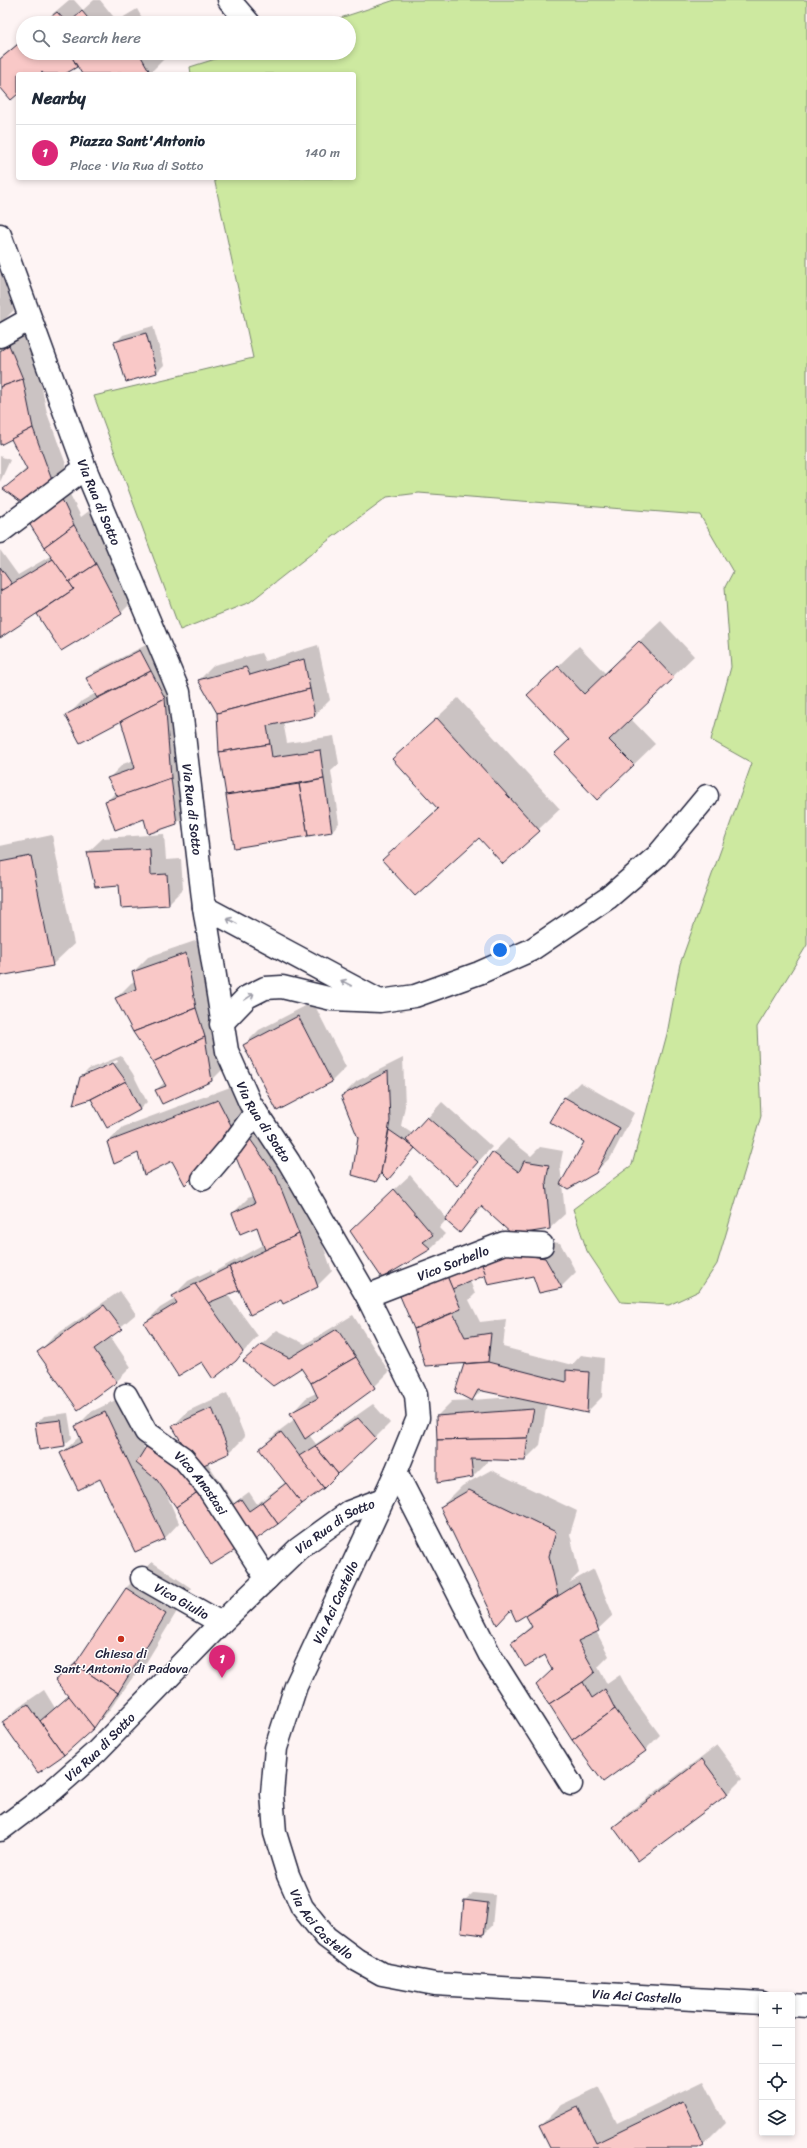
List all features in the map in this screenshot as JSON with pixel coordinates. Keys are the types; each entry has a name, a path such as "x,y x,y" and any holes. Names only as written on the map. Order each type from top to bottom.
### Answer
{"street":[{"path":"229,0 243,16"},
{"name":"Via Rua di Sotto","path":"0,235 85,468 179,692 204,908 221,1024 227,1051 256,1112 289,1162 367,1296 416,1395 418,1418 396,1472 383,1499 349,1512 298,1549 221,1623 96,1752 53,1790 0,1830"},
{"path":"0,336 30,319"},
{"path":"0,532 85,468"},
{"path":"221,1024 247,997 265,988 282,987 332,999 380,1001 415,996 480,973 531,950 608,898 657,856 707,796"},
{"path":"204,908 229,919 380,1001"},
{"path":"203,1179 231,1146 256,1112"},
{"name":"Vico Sorbello","path":"367,1296 504,1243 542,1245"},
{"name":"Vico Anastasi","path":"126,1395 146,1432 183,1458 208,1488 267,1579"},
{"path":"396,1472 491,1657 570,1784"},
{"name":"Via Aci Castello","path":"383,1499 296,1686 276,1748 272,1794 275,1833 288,1875 302,1907 326,1937 357,1960 382,1974 435,1984 759,2003"},
{"name":"Vico Giulio","path":"142,1578 221,1623"},
{"path":"795,2005 807,2006"}],"green space":[{"path":"395,0 807,0 807,945 757,1027 761,1116 717,1264 699,1291 669,1305 621,1302 587,1251 573,1209 632,1165 667,1034 680,964 752,763 711,740 731,667 725,587 733,572 700,515 419,493 387,497 330,539 250,602 180,630 94,396 253,358 214,180 356,180 356,72 191,72 190,67 212,60 356,60 356,16 346,16"}],"building":[{"path":"82,11 86,16 77,16"},
{"path":"57,12 61,16 52,16"},
{"path":"16,46 16,60 74,60 77,67 68,72 16,72 16,96 11,100 0,87 0,59"},
{"path":"74,60 143,60 150,72 121,72 81,72"},
{"path":"146,333 157,373 126,382 114,342"},
{"path":"9,345 23,379 0,387 0,351"},
{"path":"23,379 33,428 0,445 0,387"},
{"path":"33,428 53,483 21,502 3,489 27,470 11,439"},
{"path":"60,495 74,525 44,547 27,520"},
{"path":"74,525 96,564 69,582 44,547"},
{"path":"53,559 74,589 0,638 0,591"},
{"path":"96,564 122,614 61,651 37,614 74,589 69,582"},
{"path":"0,567 12,584 0,591"},
{"path":"639,641 674,678 609,740 634,765 597,800 554,754 569,740 527,695 558,666 584,694"},
{"path":"140,650 151,671 97,698 86,678"},
{"path":"304,659 310,689 217,713 198,680 246,667 250,675"},
{"path":"151,671 165,698 80,743 65,715"},
{"path":"310,689 315,716 267,726 270,744 219,752 217,713"},
{"path":"165,698 171,778 118,797 107,778 135,768 121,721"},
{"path":"437,718 540,831 503,864 479,838 415,896 382,860 438,809 392,759"},
{"path":"270,744 272,757 320,750 324,779 226,795 219,752"},
{"path":"171,778 177,824 148,834 144,819 115,830 105,801"},
{"path":"324,779 332,832 308,836 299,784"},
{"path":"299,784 308,836 234,848 226,795"},
{"path":"150,849 151,875 167,874 169,905 121,908 119,885 95,887 87,852"},
{"path":"31,856 53,966 0,976 0,862"},
{"path":"186,953 196,1008 133,1032 115,998 136,989 132,972"},
{"path":"196,1008 205,1037 153,1062 133,1032"},
{"path":"298,1016 332,1082 277,1111 243,1045"},
{"path":"205,1037 212,1081 162,1104 155,1090 166,1086 153,1062"},
{"path":"113,1063 126,1081 91,1099 73,1105 80,1077"},
{"path":"388,1071 390,1121 381,1173 376,1182 352,1175 358,1138 341,1096"},
{"path":"126,1081 140,1110 107,1128 91,1099"},
{"path":"564,1097 620,1128 596,1173 568,1189 560,1184 584,1142 549,1122"},
{"path":"218,1100 233,1129 223,1135 220,1150 185,1185 172,1161 144,1175 138,1153 114,1164 107,1142"},
{"path":"427,1117 478,1162 457,1186 406,1140"},
{"path":"389,1130 415,1148 388,1180 381,1173"},
{"path":"250,1139 276,1176 299,1234 265,1250 257,1227 240,1234 232,1213 255,1203 235,1155"},
{"path":"492,1152 519,1172 524,1161 549,1165 546,1182 550,1229 513,1235 481,1206 460,1233 445,1220"},
{"path":"394,1189 433,1235 423,1242 431,1249 382,1278 350,1231"},
{"path":"299,1234 318,1287 283,1304 281,1300 250,1315 229,1267"},
{"path":"510,1253 545,1258 562,1288 539,1293 533,1276 488,1285 481,1262"},
{"path":"481,1262 486,1275 452,1289 447,1276"},
{"path":"229,1267 239,1290 208,1303 195,1284"},
{"path":"447,1276 461,1309 414,1329 400,1296"},
{"path":"195,1284 243,1352 236,1361 213,1379 202,1362 178,1376 144,1323 177,1303 172,1296"},
{"path":"104,1305 122,1329 94,1349 117,1382 78,1410 37,1352"},
{"path":"453,1313 465,1337 491,1333 488,1362 425,1366 414,1329"},
{"path":"337,1329 356,1357 311,1383 301,1368 273,1386 243,1361 262,1344 289,1358"},
{"path":"356,1357 375,1388 305,1439 290,1413 318,1398 311,1383"},
{"path":"488,1362 566,1382 566,1370 589,1372 587,1413 478,1390 472,1401 455,1392 464,1364"},
{"path":"212,1408 230,1453 197,1468 172,1426"},
{"path":"534,1409 528,1438 437,1440 436,1416"},
{"path":"105,1412 165,1539 135,1552 100,1479 78,1490 60,1453 82,1442 75,1426"},
{"path":"358,1418 376,1438 338,1474 315,1446"},
{"path":"61,1420 65,1446 39,1450 35,1423"},
{"path":"281,1432 324,1488 302,1504 259,1449"},
{"path":"528,1438 525,1461 471,1459 473,1477 437,1483 437,1440"},
{"path":"315,1446 338,1474 324,1488 299,1456"},
{"path":"146,1447 181,1463 202,1489 176,1507 157,1480 136,1463"},
{"path":"286,1483 302,1504 278,1524 262,1502"},
{"path":"202,1489 237,1549 211,1565 176,1507"},
{"path":"469,1490 556,1532 549,1556 558,1595 516,1621 511,1610 497,1625 440,1507"},
{"path":"241,1499 249,1511 262,1502 278,1524 252,1542 228,1508"},
{"path":"579,1583 599,1631 578,1641 595,1672 583,1682 549,1704 536,1685 552,1670 545,1655 525,1667 511,1643 532,1627 526,1616"},
{"name":"Chiesa di Sant'Antonio di Padova","path":"126,1588 166,1614 118,1693 75,1664"},
{"path":"75,1664 118,1693 94,1728 55,1680"},
{"path":"583,1682 592,1698 605,1689 615,1709 572,1740 549,1704"},
{"path":"69,1696 94,1728 64,1755 40,1721"},
{"path":"28,1704 64,1755 38,1773 2,1722"},
{"path":"615,1709 646,1751 603,1782 572,1740"},
{"path":"702,1759 728,1794 638,1861 613,1827"},
{"path":"464,1900 488,1903 484,1935 461,1932"},
{"path":"683,2101 704,2145 698,2148 550,2148 539,2126 578,2107 596,2143"}],"place":[{"name":"Chiesa di Sant'Antonio di Padova","path":"121,1639"},
{"name":"Piazza Sant'Antonio","path":"222,1678"}]}
